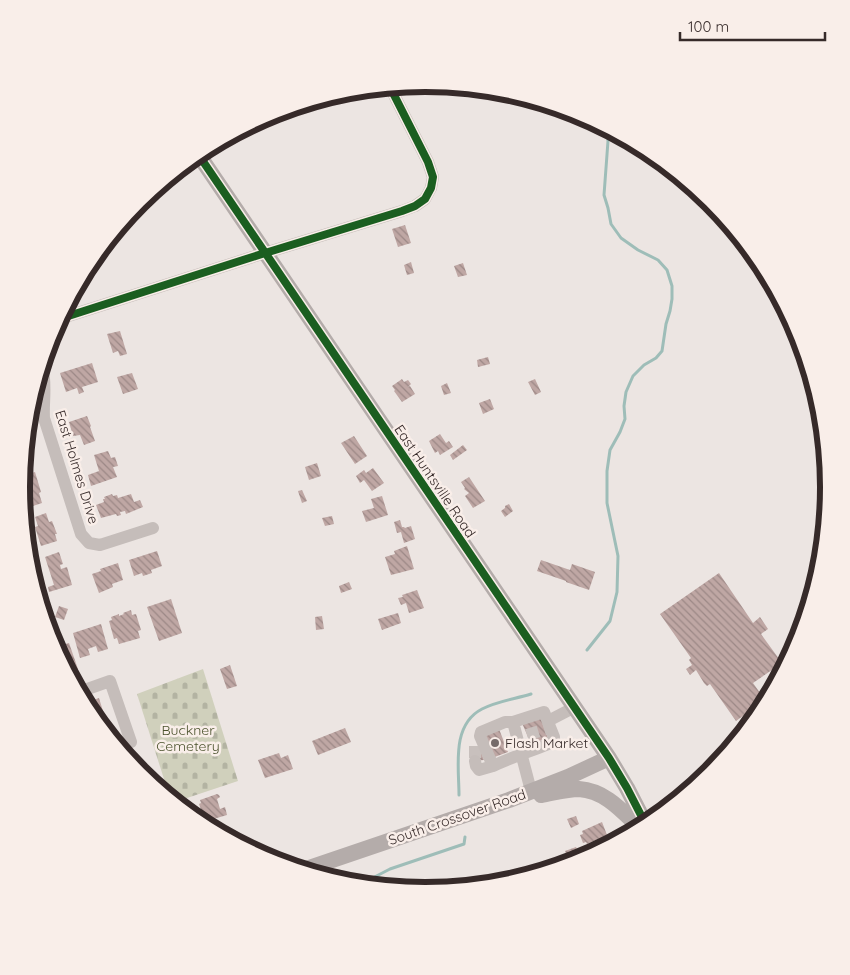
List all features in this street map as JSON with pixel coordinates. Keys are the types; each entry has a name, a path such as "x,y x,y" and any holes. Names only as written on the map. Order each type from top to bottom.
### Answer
{"main road":[{"name":"East Huntsville Road","path":"203,161 575,707 609,758 642,817"},
{"name":"South Crossover Road","path":"314,866 509,800 568,777 609,758"},
{"path":"509,800 578,789 591,791 604,796 634,822"}],"street":[{"path":"70,316 402,211 425,200 431,188 433,177 428,162 393,94"},
{"name":"East Holmes Drive","path":"45,380 44,418 81,534 89,543 100,545 154,528"},
{"path":"86,690 110,681 131,742"},
{"path":"548,726 575,707"},
{"path":"475,761 479,770 482,770 493,766 522,755 551,743 554,737 544,712 513,722 506,722 481,732 477,741 493,766"},
{"path":"513,722 522,737 522,755 531,791"}],"green space":[{"name":"Buckner Cemetery","path":"203,669 238,781 183,799 166,785 137,694"}],"building":[{"path":"405,225 411,243 398,247 392,229"},
{"path":"411,262 414,273 407,275 404,265"},
{"path":"463,263 467,275 458,277 454,266"},
{"path":"120,331 127,354 120,356 118,351 113,353 107,334"},
{"path":"488,357 490,364 478,367 477,360"},
{"path":"92,363 98,382 82,387 84,392 79,394 77,388 66,392 60,373"},
{"path":"132,373 138,389 123,394 117,377"},
{"path":"402,379 404,382 408,380 411,384 408,387 410,386 415,394 402,402 392,386"},
{"path":"535,379 541,392 535,395 528,382"},
{"path":"447,383 451,393 444,395 441,386"},
{"path":"490,399 494,409 483,414 479,403"},
{"path":"87,416 95,441 84,445 80,435 73,436 69,422"},
{"path":"440,434 446,443 449,441 453,447 440,455 438,451 435,453 429,441"},
{"path":"354,436 367,456 355,464 341,443"},
{"path":"463,445 467,450 453,460 450,455"},
{"path":"108,451 111,458 115,457 118,466 113,467 117,477 91,486 88,475 99,471 94,455"},
{"path":"317,463 321,476 309,480 305,467"},
{"path":"373,468 384,483 372,491 364,480 360,483 356,476 364,470 366,473"},
{"path":"35,472 42,503 31,507 30,488 31,473"},
{"path":"469,477 485,501 473,508 465,496 469,493 464,489 461,482"},
{"path":"302,490 307,501 302,503 298,491"},
{"path":"112,494 113,496 117,495 118,498 131,494 134,502 140,500 143,507 126,514 125,511 120,512 121,515 117,516 116,514 101,518 96,505 104,502 104,497"},
{"path":"382,496 388,515 366,522 362,511 374,508 371,499"},
{"path":"509,504 513,511 505,517 501,511"},
{"path":"46,513 49,522 52,521 57,534 55,534 57,541 41,546 35,527 38,526 35,517"},
{"path":"332,516 334,524 325,526 322,518"},
{"path":"400,520 402,527 411,526 415,539 404,543 401,532 397,533 394,522"},
{"path":"407,546 414,569 391,575 385,557 395,554 394,551"},
{"path":"157,551 162,566 151,570 152,573 143,576 142,573 134,576 129,560"},
{"path":"59,552 63,564 60,565 61,569 67,567 72,585 49,592 48,587 54,585 45,557"},
{"path":"541,560 570,570 572,564 595,572 589,590 537,571"},
{"path":"118,563 123,580 112,584 113,587 99,593 92,574"},
{"path":"719,573 753,623 760,617 768,629 761,634 780,660 776,667 753,683 761,694 750,710 736,721 710,684 707,686 704,683 696,670 690,675 686,669 692,665 689,660 691,658 660,614"},
{"path":"349,582 352,589 341,593 339,586"},
{"path":"417,590 424,608 409,613 406,603 401,605 398,598"},
{"path":"171,599 182,633 159,641 147,607"},
{"path":"59,606 68,609 64,620 55,617"},
{"path":"131,610 132,615 136,614 141,630 138,631 140,638 119,644 117,638 114,639 109,621 112,620 111,617 119,614 119,616"},
{"path":"398,613 401,623 382,630 378,619"},
{"path":"322,616 324,629 316,630 315,617"},
{"path":"101,624 108,649 98,652 96,646 88,649 90,655 80,658 73,633"},
{"path":"69,643 78,669 75,670 63,645"},
{"path":"230,665 237,686 227,689 220,669"},
{"path":"99,698 105,719 97,707 93,700"},
{"path":"541,716 548,738 531,744 522,723"},
{"path":"345,728 351,742 318,755 312,741"},
{"name":"Flash Market","path":"499,729 508,752 492,758 483,735"},
{"path":"470,746 479,746 484,760 471,761"},
{"path":"279,753 281,758 288,755 293,769 265,778 258,760"},
{"path":"219,795 220,797 217,799 220,809 225,807 227,815 211,820 201,812 200,800"},
{"path":"576,816 579,824 571,828 567,819"},
{"path":"602,822 607,835 587,844 586,842 583,843 580,835 583,834 582,831"},
{"path":"576,847 578,851 567,856 565,851"}],"waterway":[{"path":"587,650 610,621 617,592 618,556 607,503 607,471 610,450 625,419 626,392 633,376 662,351 672,299 672,286 667,270 658,260 638,250 621,238 611,224 604,195 608,137"},
{"path":"459,795 459,748 465,725 472,716 488,706 531,694"},
{"path":"371,879 390,869 464,844 465,837"}],"tunnel":[{"path":"527,735 546,729"},
{"path":"475,746 475,761"}],"cycle path":[{"path":"70,316 415,206 425,199 431,188 433,177 428,162 393,94"},
{"path":"203,161 609,758 642,817"}],"place":[{"name":"Flash Market","path":"495,743"}]}
